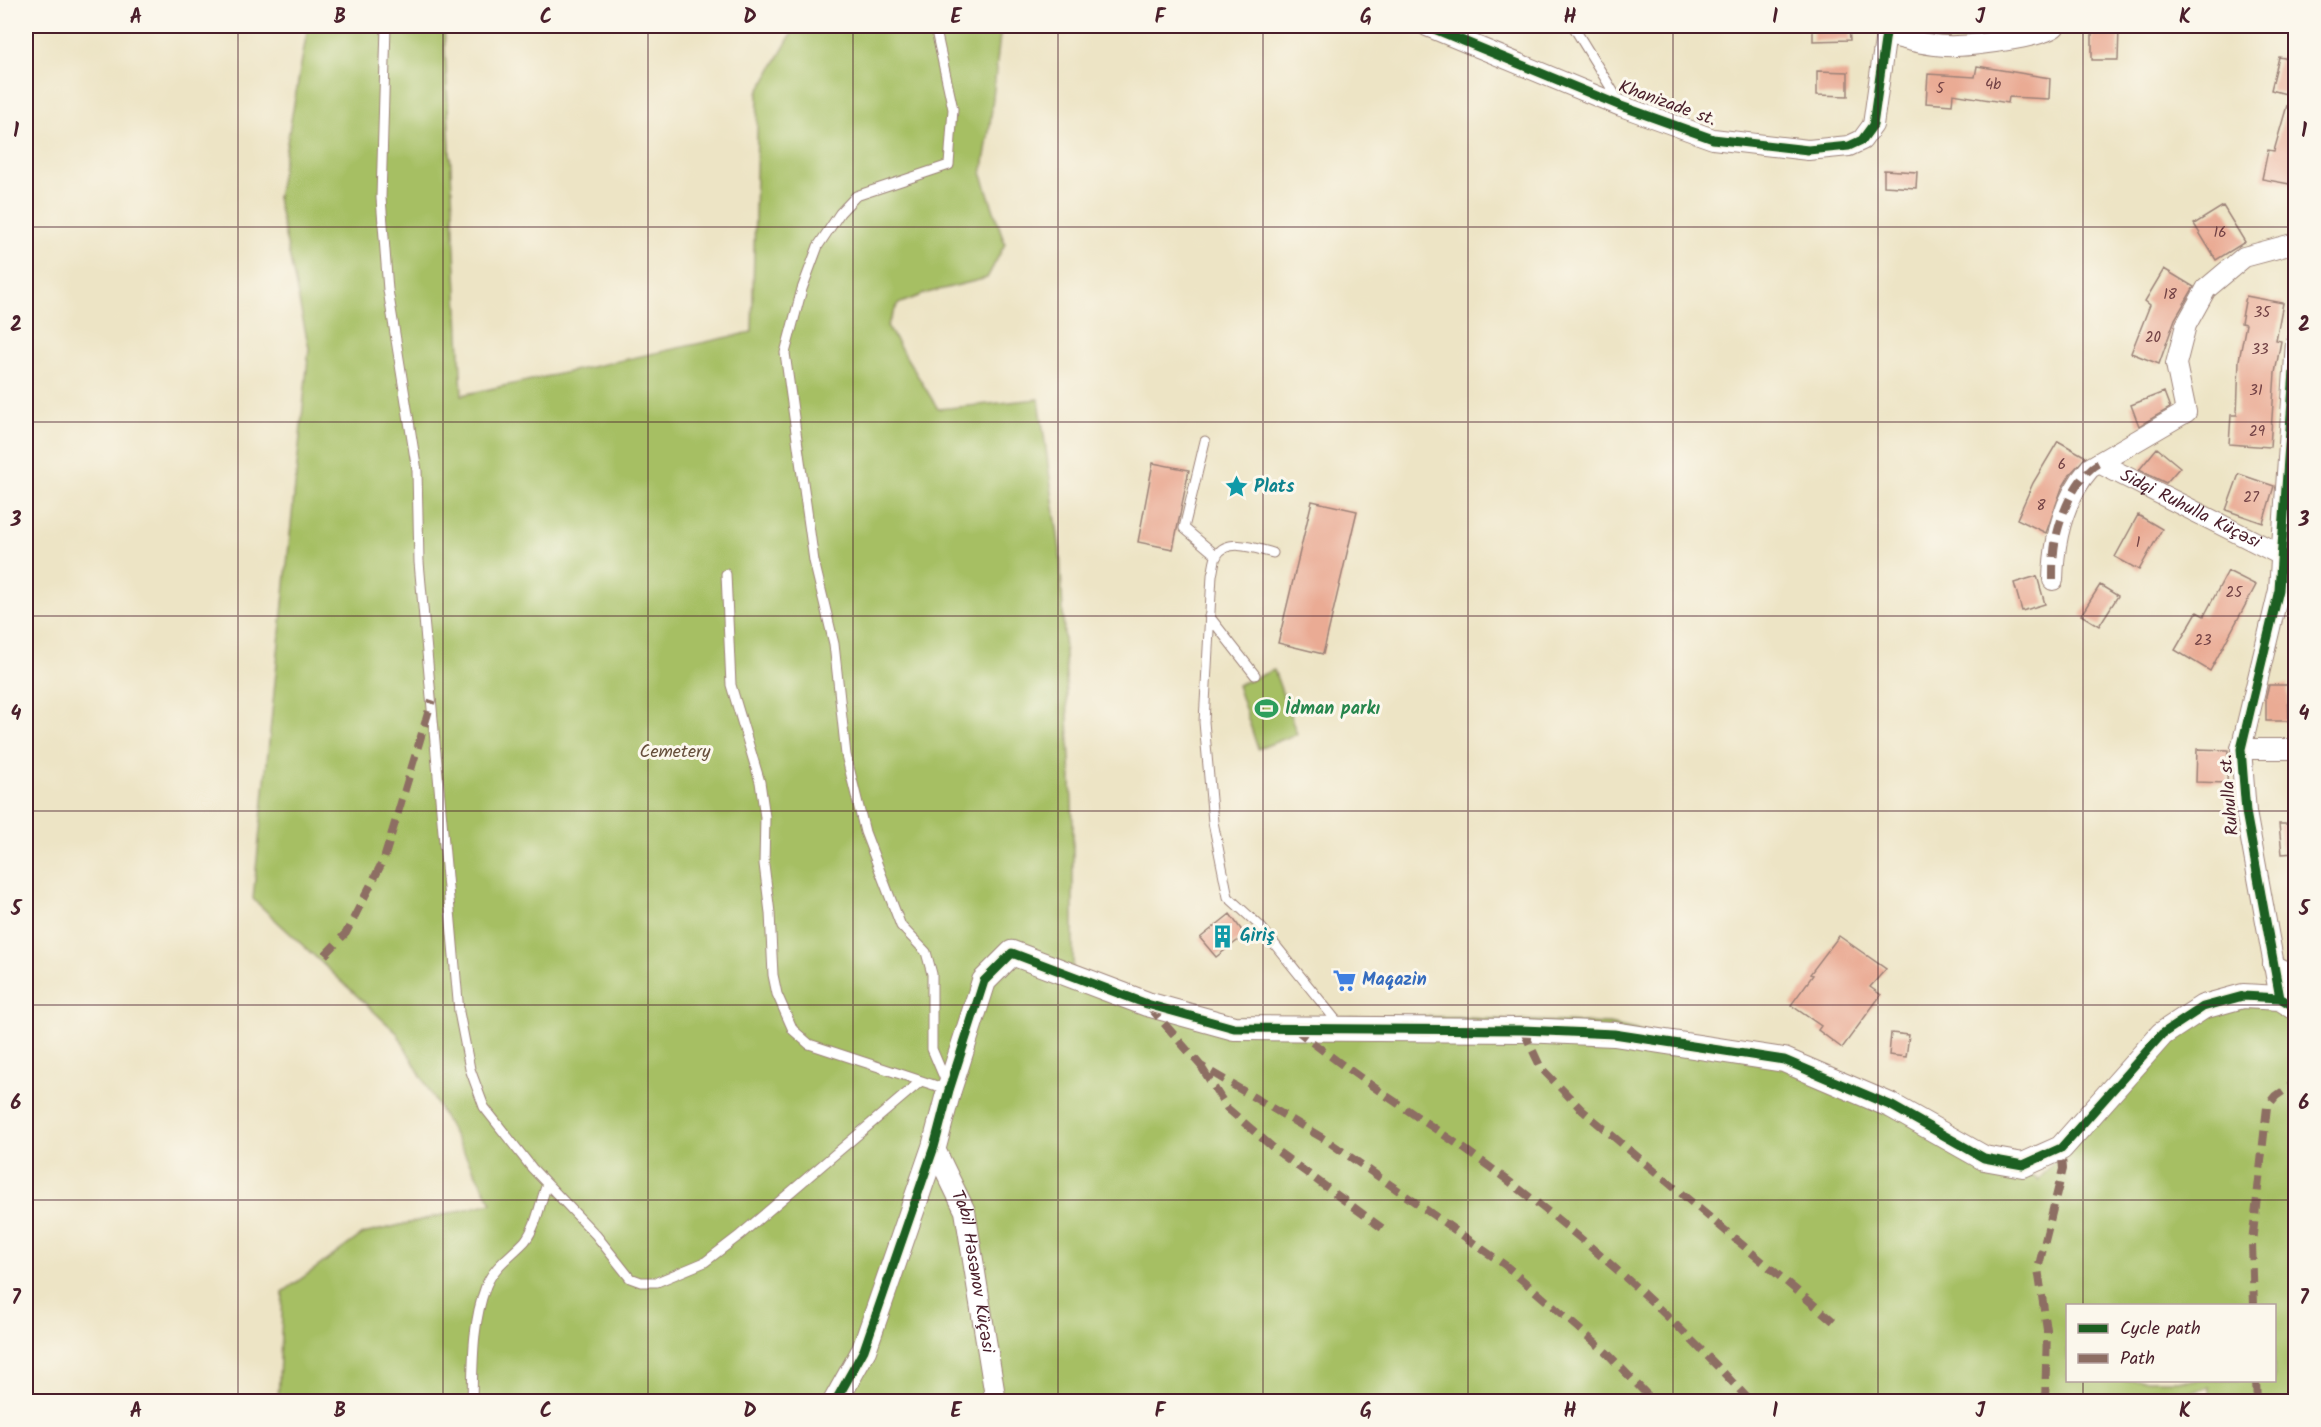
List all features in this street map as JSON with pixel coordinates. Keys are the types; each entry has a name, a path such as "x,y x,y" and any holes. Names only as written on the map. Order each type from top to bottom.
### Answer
{"street":[{"name":"Khanizade st.","path":"1427,26 1621,106 1713,139 1808,150 1849,146 1862,140 1873,125 1887,30"},
{"path":"1887,30 1911,41 1948,46 2012,39 2035,34 2055,26"},
{"path":"2053,580 2054,550 2070,500 2080,480 2090,468 2186,412 2176,364 2186,325 2206,289 2244,257 2295,243"},
{"name":"Sidqi Ruhulla Küçəsi","path":"2287,591 2281,555 2292,416 2295,342"},
{"name":"Sidqi Ruhulla Küçəsi","path":"2099,463 2281,555"},
{"name":"Ruhulla st.","path":"2287,591 2241,749 2246,812 2273,965 2288,1003"},
{"name":"Ruhulla st.","path":"2241,749 2295,749"},
{"path":"835,1401 864,1350 934,1147 949,1090 984,981 1012,953 1147,1004 1234,1028 1523,1030 1614,1034 1784,1060 1892,1107 1984,1158 2023,1166 2061,1148 2162,1034 2203,1007 2243,996 2288,1003"},
{"path":"2273,965 2295,976"},
{"name":"Tabil Həsənov Küçəsi","path":"934,1147 965,1211 996,1401"}],"lane":[{"path":"386,26 381,198 384,244 391,313 417,471 420,573 459,1012 470,1069 484,1107 547,1184 596,1235 630,1278 641,1282 657,1282 705,1262 921,1081"},
{"path":"934,26 953,109 949,165 856,196 840,213 818,246 802,289 785,353 814,561 834,644 846,755 865,832 901,926 926,952 932,974 932,1049 949,1090"},
{"path":"1573,26 1621,106"},
{"path":"1205,441 1184,528 1217,556"},
{"path":"1273,553 1238,545 1224,549 1217,556 1212,574 1204,722 1213,822 1228,897 1260,926 1342,1029"},
{"path":"726,574 731,685 760,782 765,817 764,864 770,913 773,975 777,994 793,1030 809,1044 949,1090"},
{"path":"1209,616 1255,675"},
{"path":"472,1401 475,1330 486,1285 500,1263 526,1239 547,1184"}],"green space":[{"name":"Cemetery","path":"308,26 444,26 462,395 752,332 758,93 796,26 1001,26 982,175 1005,244 987,278 927,293 898,304 887,326 938,409 1039,399 1060,550 1073,824 1073,970 1174,1019 1417,1016 1609,1024 1822,1072 2039,1180 2115,1083 2178,1020 2265,1002 2295,1020 2295,1401 2210,1401 2210,1387 2154,1402 278,1401 283,1292 363,1234 492,1203 397,1033 253,899 309,348 277,198"},
{"name":"İdman parkı","path":"1274,670 1297,734 1258,749 1237,685"}],"building":[{"path":"1813,26 1849,26 1850,40 1813,41"},
{"path":"2092,29 2119,29 2118,60 2092,60"},
{"path":"2279,57 2295,60 2295,185 2262,179 2268,150 2274,151 2290,95 2271,90"},
{"path":"1977,66 2050,78 2049,99 2009,97 2008,103 1953,94 1952,105 1926,103 1928,74 1975,77"},
{"path":"1817,71 1848,72 1848,96 1817,95"},
{"path":"1884,170 1917,172 1916,188 1884,186"},
{"path":"2223,206 2245,242 2216,260 2194,224"},
{"path":"2164,269 2194,287 2175,319 2159,364 2131,353 2150,305 2145,301"},
{"path":"2246,296 2283,303 2276,340 2281,341 2275,373 2270,447 2229,444 2231,415 2237,415 2239,360 2246,324 2241,323"},
{"path":"2164,392 2170,408 2139,426 2131,405"},
{"path":"2058,441 2086,457 2071,473 2062,488 2046,533 2017,519 2033,483"},
{"path":"2157,448 2180,467 2166,483 2139,470"},
{"path":"1153,463 1189,470 1173,549 1138,542"},
{"path":"2239,474 2274,486 2263,523 2226,510"},
{"path":"1312,501 1357,511 1323,654 1278,643"},
{"path":"2138,515 2162,529 2139,570 2115,557"},
{"path":"2228,571 2256,585 2210,671 2175,650 2197,612 2204,616"},
{"path":"2037,576 2045,604 2022,611 2014,583"},
{"path":"2100,585 2118,596 2099,626 2081,615"},
{"path":"2269,685 2288,685 2289,721 2266,721 2266,696"},
{"path":"2197,749 2228,750 2227,783 2196,782"},
{"path":"2279,824 2295,824 2295,853 2282,854"},
{"name":"Giriş","path":"1230,914 1245,935 1216,957 1200,938"},
{"path":"1839,936 1886,969 1870,987 1881,995 1842,1048 1818,1030 1821,1026 1791,1005 1813,975 1810,974"},
{"path":"1891,1033 1909,1035 1906,1057 1889,1055"}],"marked path":[{"path":"2053,580 2055,541 2068,502 2082,479 2099,463"},
{"path":"325,955 346,933 384,859 432,700"},
{"path":"1149,1006 1201,1066 1326,1140 1505,1265 1607,1353 1654,1402"},
{"path":"1294,1028 1365,1081 1487,1165 1558,1219 1658,1307 1751,1402"},
{"path":"1523,1030 1541,1068 1583,1111 1839,1326"},
{"path":"1202,1068 1227,1108 1277,1151 1382,1228"},
{"path":"2254,1304 2252,1243 2267,1107 2276,1096 2296,1082"},
{"path":"2045,1402 2047,1330 2038,1269 2063,1169 2061,1148"},
{"path":"2256,1382 2257,1402"}],"cycle path":[{"path":"1427,26 1621,106 1713,139 1808,150 1849,146 1862,140 1873,125 1887,26"},
{"path":"2280,998 2246,812 2241,749 2279,590 2296,342"},
{"path":"835,1402 864,1350 934,1147 949,1090 984,981 1012,953 1147,1004 1234,1028 1523,1030 1614,1034 1784,1060 1892,1106 1984,1158 2023,1165 2061,1148 2162,1034 2203,1007 2243,996 2280,998 2296,1008"}],"place":[{"name":"Plats","path":"1236,487"},
{"name":"İdman parkı","path":"1267,709"},
{"name":"Giriş","path":"1222,936"},
{"name":"Maqazin","path":"1344,980"}]}
